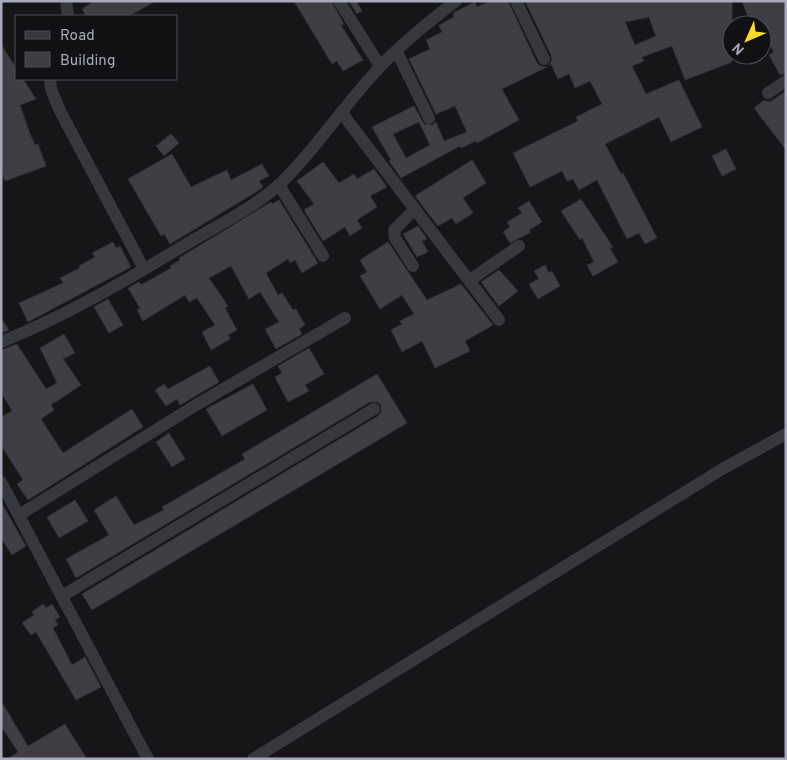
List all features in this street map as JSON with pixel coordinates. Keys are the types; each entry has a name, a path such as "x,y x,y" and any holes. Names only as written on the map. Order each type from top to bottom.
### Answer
{"street":[{"path":"66,1 68,15"},
{"path":"339,1 380,66"},
{"path":"1,342 28,332 144,269 254,204 279,185 314,150 341,112 380,66 456,1"},
{"path":"516,1 544,59"},
{"path":"397,52 430,118"},
{"path":"50,80 51,89 60,111 144,269"},
{"path":"768,92 786,81"},
{"path":"341,112 499,320"},
{"path":"279,185 323,256"},
{"path":"413,266 395,238 394,230 415,209"},
{"path":"470,280 519,246"},
{"path":"19,515 196,404 345,318"},
{"path":"62,596 374,409"},
{"path":"253,759 724,468 786,434"},
{"path":"1,482 148,759"}],"building":[{"path":"94,1 156,1 131,15 85,15 82,9"},
{"path":"294,1 331,1 344,24 341,25 363,60 343,71 337,61 332,64"},
{"path":"349,1 356,1 362,11 357,14"},
{"path":"490,1 508,1 537,63 540,66 547,67 502,89 519,120 477,143 476,141 461,148 460,146 401,178 389,161 391,160 372,127 414,106 424,124 432,125 436,122 444,141 467,132 455,106 436,114 409,59 430,49 426,40 442,32 439,25 454,17 453,13 475,2 477,7","holes":["419,122 430,145 406,158 393,134"]},
{"path":"525,1 732,1 732,15 722,15 722,65 724,65 685,80 672,46 642,57 644,61 632,66 646,94 679,80 702,127 671,142 659,117 605,144 621,174 623,173 657,238 645,244 639,233 627,239 597,180 579,190 573,179 567,181 562,171 530,187 513,153 578,121 576,117 602,104 590,81 575,88 569,74 558,79 551,64 548,66 552,60","holes":["649,17 656,36 635,45 625,22"]},
{"path":"742,1 786,1 786,73 780,75 772,60 772,53 774,52 772,49 772,15 747,15"},
{"path":"1,44 15,66 15,80 24,80 36,99 20,105 30,134 35,145 38,144 46,166 5,181 1,171"},
{"path":"786,91 786,150 754,108 764,100 770,102"},
{"path":"171,134 179,143 164,156 156,146"},
{"path":"726,149 736,169 722,176 712,156"},
{"path":"172,154 191,187 227,170 231,180 262,164 269,176 259,181 263,187 256,192 170,244 164,234 161,236 128,179"},
{"path":"472,160 486,183 463,198 473,213 456,224 452,218 438,226 415,196"},
{"path":"323,162 339,183 354,174 357,179 374,169 387,187 370,196 377,207 357,220 362,228 350,236 345,227 323,241 304,210 314,204 297,181"},
{"path":"581,199 613,247 610,248 618,262 593,276 587,265 594,262 582,238 580,240 561,211"},
{"path":"279,200 318,263 302,273 295,260 290,263 288,259 266,273 278,295 282,293 293,310 296,309 305,325 299,329 302,334 276,349 265,329 279,322 260,292 249,299 231,266 209,278 228,306 225,308 237,330 228,335 230,339 211,350 202,332 215,325 197,298 189,302 185,295 143,321 137,310 140,308 128,288 139,282 141,285 171,268 170,266 180,260 179,258 271,202 272,204"},
{"path":"529,201 542,222 529,230 531,232 510,243 503,232 510,227 507,222 522,213 518,208"},
{"path":"418,226 427,239 422,241 428,252 417,257 403,234"},
{"path":"113,242 116,248 120,246 131,267 28,322 19,303 63,283 60,278 80,268 79,266 95,257 92,253"},
{"path":"388,242 427,300 461,284 493,325 465,341 470,351 435,368 422,341 402,352 391,330 402,324 400,321 414,314 402,295 380,309 360,276 367,272 360,260"},
{"path":"545,265 549,273 552,271 560,286 538,299 529,284 539,279 534,271"},
{"path":"499,270 518,291 499,306 481,282"},
{"path":"108,299 123,325 109,333 94,307"},
{"path":"1,318 9,330 1,333"},
{"path":"64,334 75,353 63,359 81,385 51,405 54,410 41,419 63,453 132,409 143,427 28,500 17,484 23,480 1,445 1,417 12,411 1,392 1,350 17,344 46,389 57,383 40,348"},
{"path":"309,348 324,374 305,385 309,391 288,402 275,377 282,373 278,366"},
{"path":"210,366 219,382 180,405 177,399 166,406 155,390 164,384 168,389"},
{"path":"377,374 407,423 92,610 82,594 378,416 381,412 381,405 377,402 370,402 76,578 66,559 109,535 94,510 116,496 134,525 164,510 162,507 245,459 242,454"},
{"path":"253,384 267,410 222,436 206,409"},
{"path":"169,433 185,459 172,467 156,442"},
{"path":"75,500 88,521 59,538 47,517"},
{"path":"1,502 26,546 12,555 1,538"},
{"path":"43,604 46,608 52,604 60,617 55,620 58,625 53,628 72,665 85,657 101,687 76,700 36,632 31,635 22,623 34,615 32,612"},
{"path":"1,701 28,746 65,724 87,759 7,759 18,752 1,726"}]}
